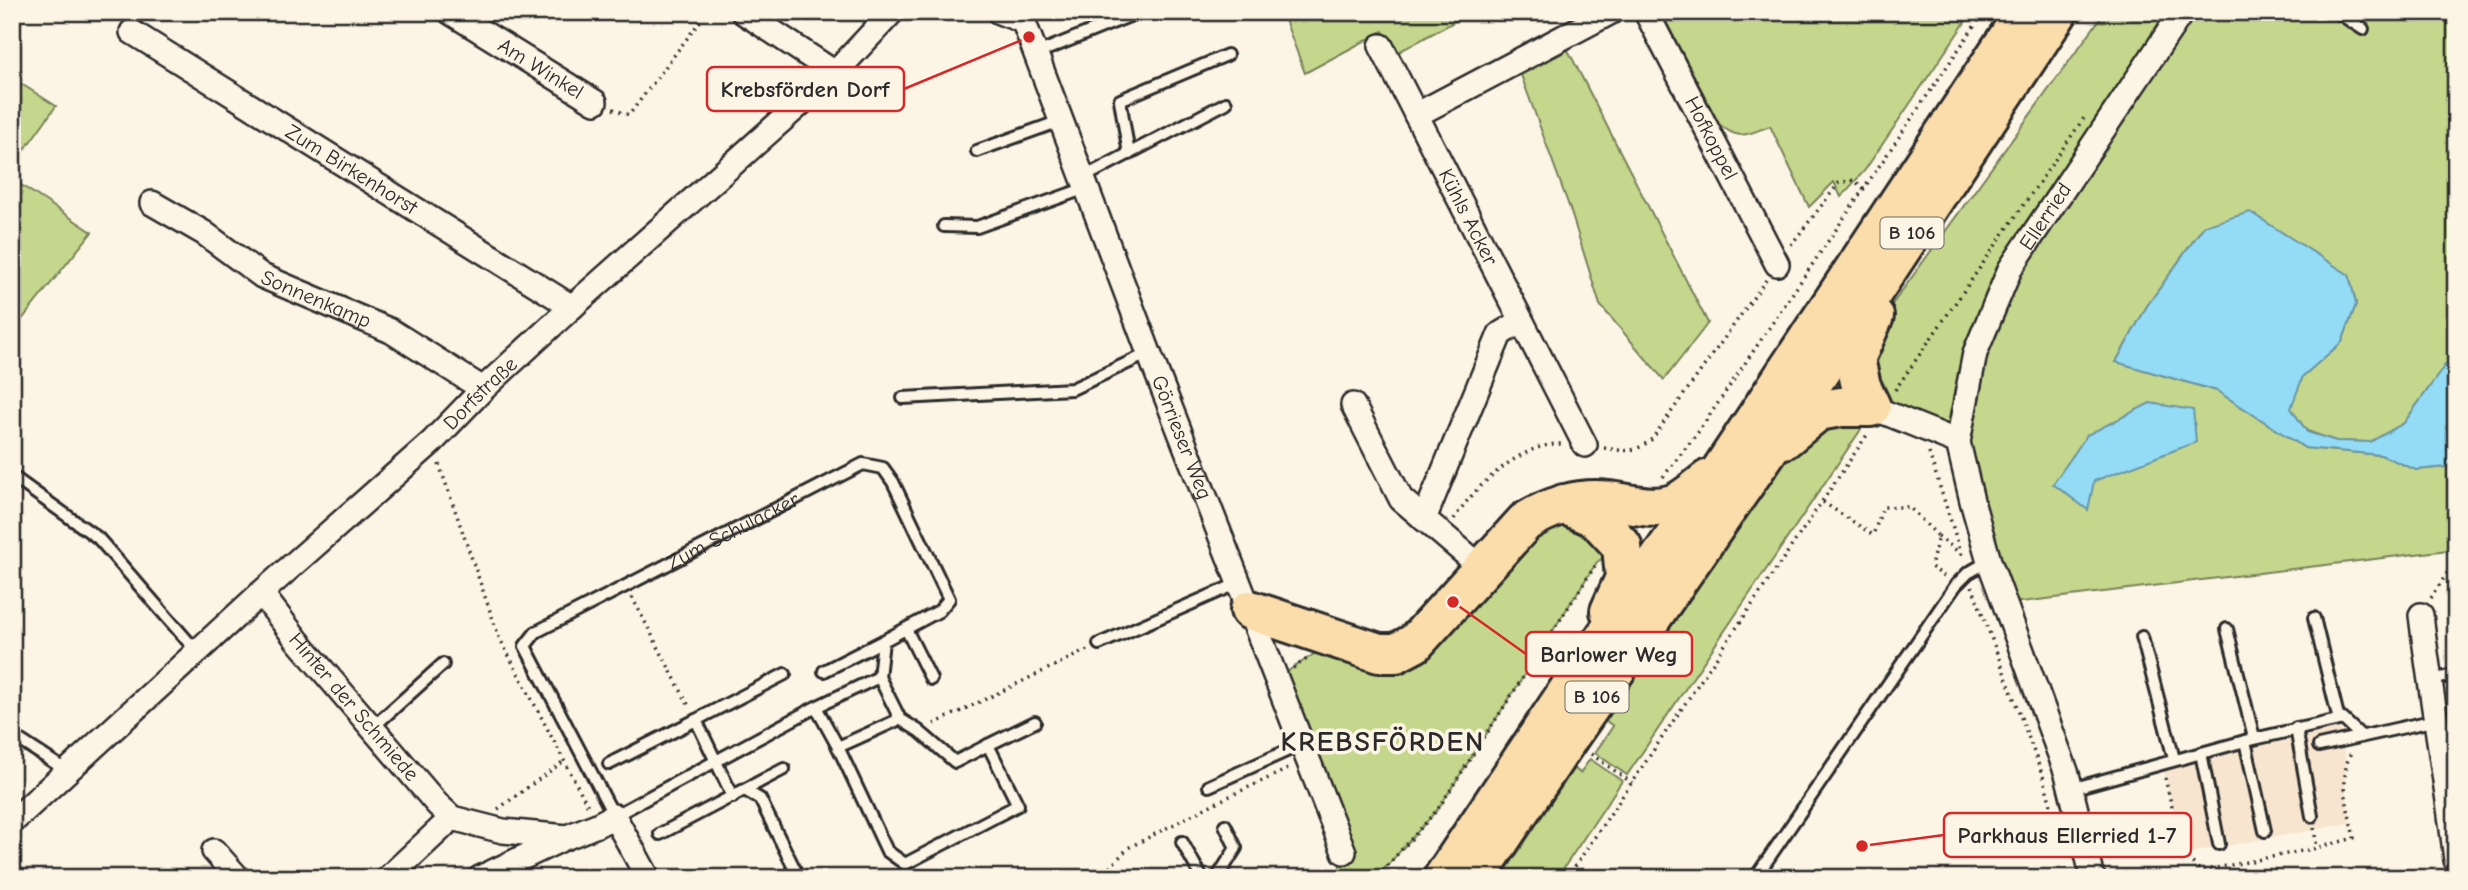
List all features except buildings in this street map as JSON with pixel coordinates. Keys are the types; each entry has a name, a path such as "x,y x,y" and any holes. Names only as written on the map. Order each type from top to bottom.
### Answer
{"highway":[{"name":"B 106","path":"1478,878 1491,829 1582,670 1720,472 2025,12"},
{"name":"B 106","path":"1443,878 1491,829 1766,453 2058,12"},
{"path":"1875,409 1861,386 1855,359 1916,226"},
{"path":"1766,453 1818,411 1841,407 1875,409"},
{"path":"1244,596 1379,653 1396,653 1415,643 1525,522 1545,510 1564,504 1604,500 1645,506 1674,504 1720,472"},
{"path":"1564,504 1596,518 1622,546 1625,578 1582,670"},
{"path":"1435,878 1491,829"}],"street":[{"name":"Am Winkel","path":"450,12 595,102"},
{"path":"743,12 835,73"},
{"name":"Dorfstraße","path":"12,822 261,593 432,442 482,389 572,307 835,73 892,12"},
{"name":"Görrieser Weg","path":"999,12 1021,16 1149,353 1345,852"},
{"path":"1416,115 1611,12"},
{"name":"Hofkoppel","path":"1646,12 1777,264"},
{"name":"Ellerried","path":"2093,878 2071,789 1989,561 1958,442 1976,353 2010,269 2182,12"},
{"name":"Zum Birkenhorst","path":"132,32 572,307"},
{"name":"Kühls Acker","path":"1381,46 1585,445"},
{"name":"Sonnenkamp","path":"152,202 204,233 262,276 391,331 482,389"},
{"path":"1424,519 1500,334 1520,321"},
{"path":"1353,405 1401,499 1482,568"},
{"path":"1875,409 1958,442"},
{"name":"Hinter der Schmiede","path":"261,593 298,640 452,818"},
{"path":"2421,615 2456,860"},
{"path":"388,878 452,818 503,831 567,837"},
{"path":"480,878 606,820"},
{"name":"Zum Schulacker","path":"606,820 648,878"},
{"path":"214,851 238,878"}],"lane":[{"path":"1035,54 1139,12"},
{"path":"2337,12 2363,29"},
{"path":"1129,154 1120,100 1227,55"},
{"path":"944,226 977,228 1084,183 1129,154 1226,103"},
{"path":"976,151 1060,121"},
{"path":"903,398 1072,389 1149,353"},
{"name":"Zum Schulacker","path":"606,820 525,646 536,632 863,464 883,468 893,482 949,600 939,611 824,671"},
{"path":"16,479 98,538 198,653"},
{"path":"1755,878 1956,585 1968,573 1989,561"},
{"path":"1099,645 1244,596"},
{"path":"2314,618 2339,720"},
{"path":"906,629 931,679"},
{"path":"2227,629 2265,831"},
{"path":"2142,638 2174,760"},
{"path":"883,641 880,677 900,719 919,731 955,762 1035,722"},
{"path":"373,727 443,663"},
{"path":"609,764 785,674"},
{"path":"2429,681 2456,674"},
{"path":"606,820 816,707 880,677"},
{"path":"816,707 887,851 905,864 1018,806 988,745"},
{"path":"838,747 900,719"},
{"path":"2071,789 2249,739 2343,719 2361,736"},
{"path":"696,720 733,797"},
{"path":"2319,746 2436,720"},
{"path":"2296,728 2312,816"},
{"path":"12,735 67,771"},
{"path":"1209,786 1305,751"},
{"path":"2201,753 2219,845"},
{"path":"660,834 784,769"},
{"path":"746,791 760,799 799,878"},
{"path":"1217,878 1236,848 1225,825"},
{"path":"1182,842 1202,878"}],"path":[{"path":"595,102 629,115 707,12"},
{"path":"1657,485 1699,431 1984,12"},
{"path":"1567,878 1869,433 1875,409 2086,115"},
{"path":"1443,535 1470,496 1498,471 1528,451 1552,444 1585,445 1629,452 1640,449 1652,439 1827,196 1839,183 1854,180 1864,189"},
{"path":"432,442 499,637 564,761 606,820"},
{"path":"1928,450 1968,573 2044,779 2054,818"},
{"path":"1823,502 1873,536 1883,507 1909,507 1938,536 1962,554"},
{"path":"2421,615 2453,564 2456,519"},
{"path":"1938,536 1931,566 1956,585 1962,554"},
{"path":"1370,878 1386,867 1438,809 1597,562 1622,546"},
{"path":"626,586 696,720"},
{"path":"919,731 1099,645"},
{"path":"1100,878 1128,848 1215,803 1305,751"},
{"path":"1589,752 1632,783"},
{"path":"478,824 564,761"}],"shaded area":[{"path":"2339,720 2351,823 2183,854 2162,762"}],"green space":[{"path":"1282,12 1472,12 1393,55 1383,31 1305,73"},
{"path":"1661,12 1972,12 1865,170 1841,197 1834,182 1809,207 1770,126 1738,135 1719,124"},
{"path":"2105,12 2456,12 2456,360 2446,364 2404,423 2370,442 2336,441 2307,431 2290,408 2303,376 2342,342 2356,304 2349,275 2204,226 2147,306 2116,362 2217,391 2305,448 2381,455 2416,470 2456,466 2456,549 2005,604 1958,442 1880,411 1865,354 1880,321"},
{"path":"1568,50 1708,323 1664,380 1600,305 1570,209 1521,75"},
{"path":"12,78 56,106 12,167"},
{"path":"12,179 92,232 12,332"},
{"path":"1866,422 1627,775 1595,753 1613,726 1606,721 1798,441 1814,424"},
{"path":"1545,510 1622,546 1597,562 1438,809 1386,867 1370,878 1340,878 1339,869 1344,851 1276,679 1337,639 1379,653"},
{"path":"1590,759 1622,781 1557,878 1501,878 1574,768 1580,773"}],"water":[{"path":"2250,212 2349,275 2356,304 2342,342 2303,376 2291,408 2307,432 2336,441 2370,442 2404,423 2446,364 2456,360 2456,466 2416,470 2381,455 2305,448 2217,391 2116,362 2147,306 2204,226"},
{"path":"2150,403 2193,410 2196,442 2094,481 2088,510 2053,484 2087,435"}],"place":[{"name":"Krebsförden Dorf","path":"1029,37"},
{"name":"Barlower Weg","path":"1453,602"},
{"name":"Parkhaus Ellerried 1-7","path":"1862,846"}],"district":[{"name":"KREBSFÖRDEN","path":"1383,742"}]}
